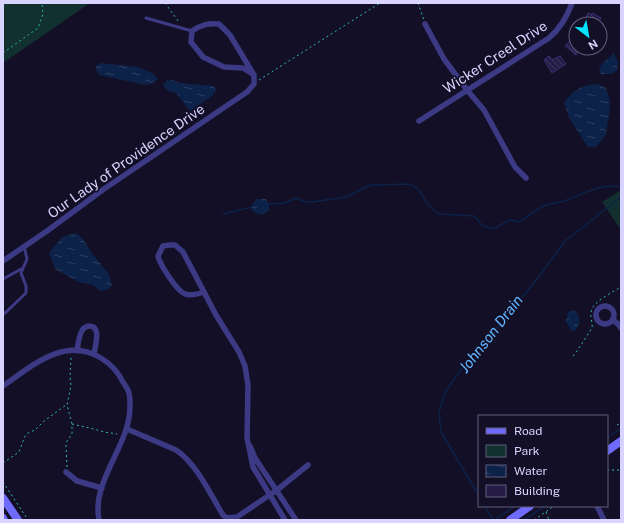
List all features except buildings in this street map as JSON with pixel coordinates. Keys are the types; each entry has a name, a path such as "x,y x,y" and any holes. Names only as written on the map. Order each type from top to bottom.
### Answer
{"street":[{"name":"Wicker Creel Drive","path":"419,121 549,38 566,18 572,3"},
{"path":"254,75 243,68 224,67 203,57 191,42 192,31 199,26 209,23 219,24 230,35 254,75 254,84"},
{"path":"425,24 442,55 467,90 484,110 515,167 526,178"},
{"name":"Our Lady of Providence Drive","path":"3,260 104,189 247,92 254,84"},
{"path":"204,292 186,294 178,289 158,259 160,250 163,246 175,245 183,252 204,292 216,315 239,352 245,366 248,385 246,438 252,468 285,520"},
{"path":"612,320 621,328"},
{"path":"74,351 82,329 86,326 91,326 95,328 97,332 94,354"},
{"path":"3,386 40,360 50,355 74,351 94,354 106,361 119,374 130,394 130,410 127,429 102,488 99,502 99,520"},
{"path":"127,429 176,450 183,455 194,468 222,518 237,519 308,465"},
{"path":"246,438 255,458 296,520"},
{"path":"608,450 621,441"},
{"path":"66,472 77,481 102,488"},
{"path":"3,498 18,520"},
{"path":"510,520 529,507"},
{"path":"597,507 604,520"}],"lane":[{"path":"146,18 192,31"},
{"path":"3,315 26,293 27,290 21,273 27,259 24,246"},
{"path":"3,279 23,268"}],"path":[{"path":"3,53 38,28 43,14 42,3"},
{"path":"165,3 185,29"},
{"path":"254,84 380,3"},
{"path":"418,3 425,24"},
{"path":"573,356 578,351 592,328 592,308 596,303 621,287"},
{"path":"66,472 66,445 72,434 72,424 67,405 72,386 70,371 74,351"},
{"path":"3,462 19,452 28,433 35,430 44,421 67,405"},
{"path":"617,425 621,423"},
{"path":"72,424 124,436"},
{"path":"608,470 621,470"},
{"path":"3,482 28,520"},
{"path":"534,520 553,507"},
{"path":"546,512 549,520"}],"green space":[{"path":"3,3 90,3 3,63"},
{"path":"621,190 621,230 602,202"}],"water":[{"path":"614,53 618,62 617,70 612,74 601,74 599,69 602,64"},
{"path":"101,63 138,67 154,74 158,79 154,83 146,85 99,75 96,70 96,66"},
{"path":"168,79 181,83 214,86 216,91 212,96 190,111 176,93 168,91 163,85"},
{"path":"597,84 606,88 610,101 609,115 606,134 596,147 588,147 569,118 564,102 578,89"},
{"path":"256,199 266,199 269,204 269,211 260,215 252,211 251,207"},
{"path":"76,233 83,239 94,256 109,274 112,286 106,290 100,291 93,285 79,282 55,269 49,253 62,237"},
{"path":"573,310 579,317 579,323 575,331 571,330 566,321 568,312"}],"waterway":[{"path":"269,204 284,203 296,198 306,202 312,202 346,197 371,185 410,184 418,189 428,205 439,214 474,216 482,225 488,228 495,228 510,220 520,222 546,205 564,201 593,189 607,186 621,187"},
{"name":"Johnson Drain","path":"478,494 441,432 439,413 446,391 463,367 541,274 565,241 621,197"},
{"path":"223,214 252,207"},
{"path":"608,437 621,428"},
{"name":"Johnson Drain","path":"486,507 493,520"},
{"path":"495,520 514,507"},
{"path":"524,520 544,507"}]}
